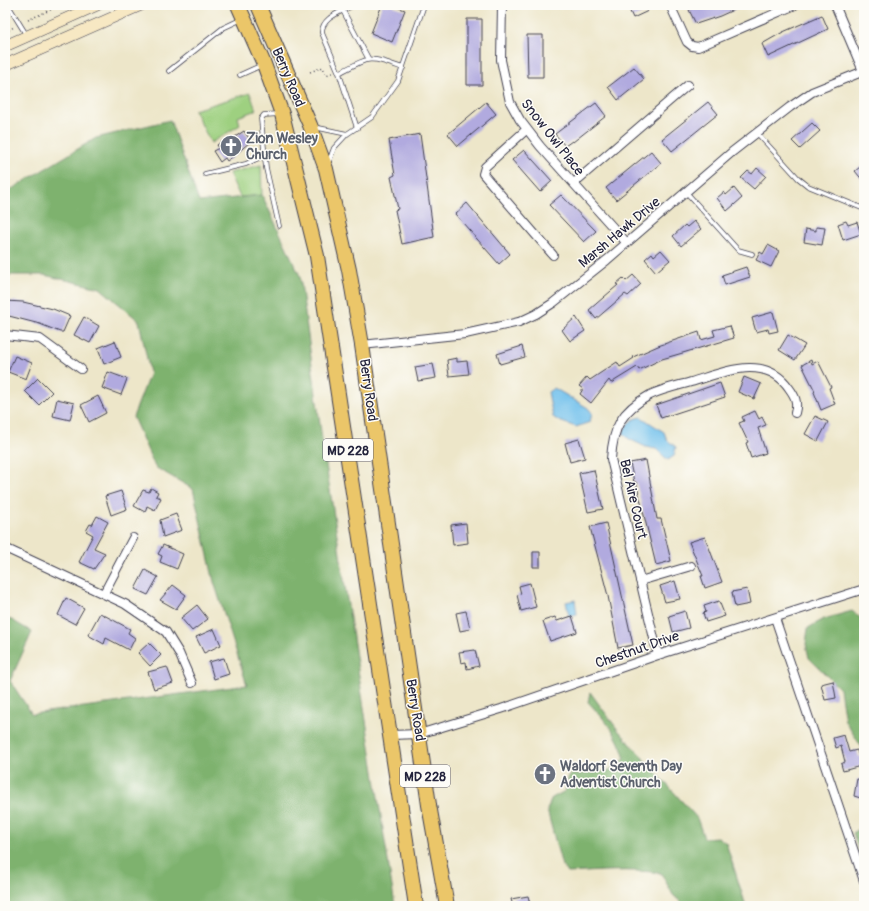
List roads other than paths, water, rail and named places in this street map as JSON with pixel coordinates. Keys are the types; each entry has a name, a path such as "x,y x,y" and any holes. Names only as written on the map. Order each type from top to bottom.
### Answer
{"highway":[{"path":"231,5 256,44"},
{"name":"Berry Road","path":"238,5 256,44 282,114 296,165 317,256 416,906"},
{"name":"Berry Road","path":"258,5 310,125 326,169 349,270 362,345 419,734 447,906"},
{"path":"265,5 267,25"}],"main road":[{"path":"5,46 97,5"},
{"path":"5,65 141,5"}],"street":[{"name":"Snow Owl Place","path":"502,5 502,60 510,102 527,129 626,242"},
{"path":"670,5 687,42 692,46 698,47 795,5"},
{"path":"834,5 864,71"},
{"name":"Marsh Hawk Drive","path":"362,345 465,334 519,322 536,314 553,303 790,107 812,92 864,71"},
{"path":"574,183 688,85"},
{"path":"527,129 485,167 483,174 553,255"},
{"path":"5,335 40,339 81,369"},
{"name":"Bel Aire Court","path":"658,655 611,459 613,435 624,416 638,402 661,390 734,368 766,370 781,378 795,396 797,405 795,413"},
{"path":"104,593 133,538"},
{"path":"5,548 126,604 166,632 179,654 192,683"},
{"path":"640,581 691,566"},
{"name":"Chestnut Drive","path":"391,735 419,734 524,702 658,655 864,589"},
{"path":"775,618 864,881"}],"lane":[{"path":"8,5 27,36"},
{"path":"340,5 368,58"},
{"path":"352,5 325,22 322,27 322,33 339,72 357,128"},
{"path":"326,169 334,148 347,134 372,117 398,80 424,5"},
{"path":"169,71 223,28 240,20"},
{"path":"339,72 368,58 378,59 402,68"},
{"path":"240,75 264,64"},
{"path":"279,226 265,155 261,119 264,115 282,114"},
{"path":"310,125 347,134"},
{"path":"757,133 798,178 829,196 864,209"},
{"path":"205,174 246,164 265,155"},
{"path":"686,192 738,250 752,254"}],"water":[{"path":"554,388 588,408 592,413 590,422 576,427 559,421 553,417 548,392"},
{"path":"641,417 664,432 667,440 676,447 674,456 668,460 656,449 646,447 629,439 623,433 629,422"},
{"path":"575,600 577,614 569,616 566,602"}],"place":[{"name":"Zion Wesley Church","path":"231,146"},
{"name":"Waldorf Seventh Day Adventist Church","path":"545,774"}]}
